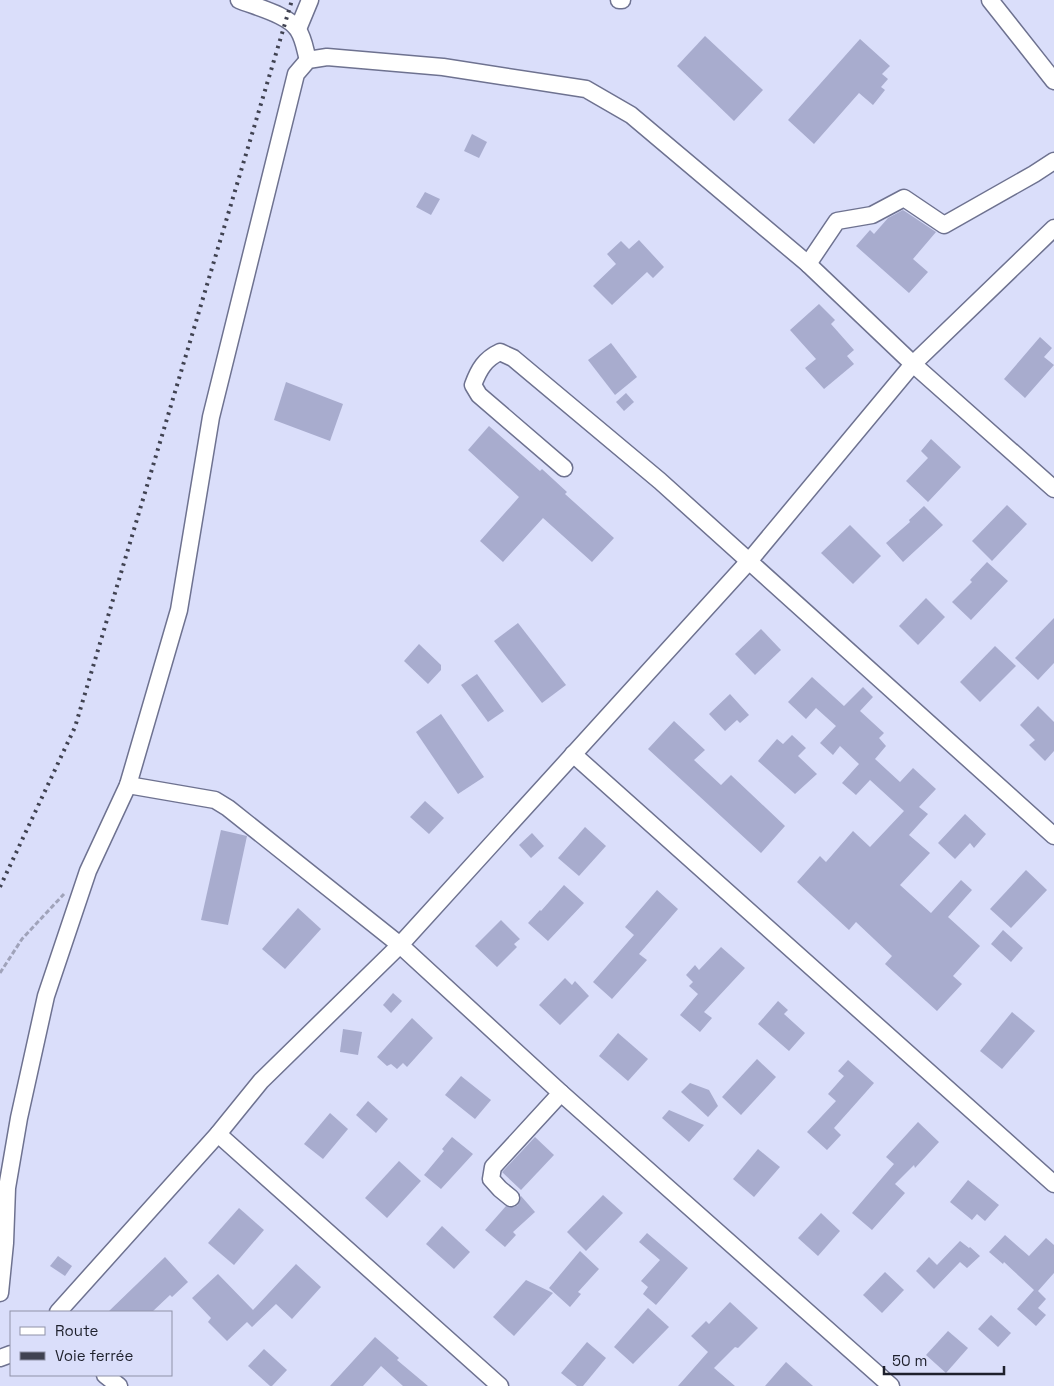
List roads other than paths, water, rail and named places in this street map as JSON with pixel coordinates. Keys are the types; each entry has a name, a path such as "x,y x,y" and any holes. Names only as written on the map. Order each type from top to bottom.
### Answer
{"street":[{"path":"239,0 286,19 298,29 308,60"},
{"path":"298,29 310,0"},
{"path":"990,0 1054,81"},
{"path":"0,1293 5,1243 7,1188 19,1118 46,996 88,871 128,785 179,610 211,417 296,74 308,60 327,57 443,67 586,89 632,115 808,264 913,364 1054,490"},
{"path":"808,264 837,221 872,215 904,198 944,225 1054,161"},
{"path":"59,1311 218,1134 261,1081 400,946 750,560 913,364 1054,228"},
{"path":"564,468 479,395 473,385 478,371 489,357 500,352 513,358 653,474 1054,836"},
{"path":"573,754 1054,1184"},
{"path":"128,785 215,800 228,808 400,946 561,1093 891,1386"},
{"path":"511,1198 491,1179 493,1167 561,1093"},
{"path":"218,1134 500,1386"},
{"path":"105,1376 119,1386"}],"railway":[{"path":"0,887 75,727 292,0"}]}
